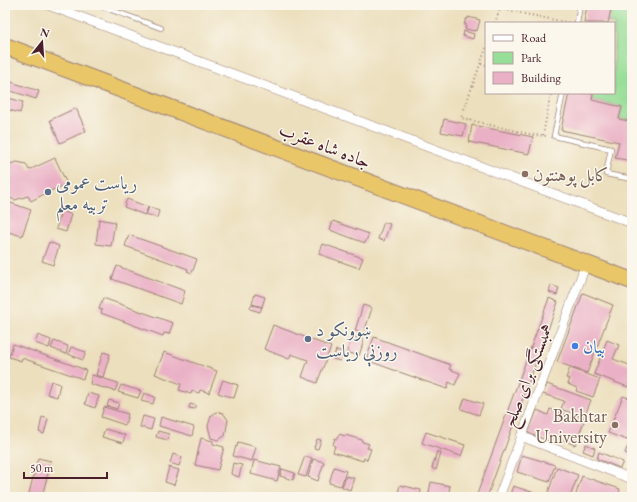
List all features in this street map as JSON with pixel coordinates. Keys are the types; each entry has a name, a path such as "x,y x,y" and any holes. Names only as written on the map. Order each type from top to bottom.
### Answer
{"highway":[{"name":"جاده شاه عقرب","path":"5,46 632,280"}],"street":[{"path":"48,5 632,223"},
{"name":"همبستگی برای صلح","path":"499,497 586,264"},
{"path":"521,436 632,479"}],"lane":[{"path":"98,5 161,28"},
{"path":"577,22 580,5"},
{"path":"563,94 554,136 611,149 606,174 632,179"}],"path":[{"path":"481,5 566,22"},
{"path":"495,22 500,9"},
{"path":"485,51 461,118 533,135 554,136"},
{"path":"480,64 485,65"},
{"path":"543,135 551,94"}],"green space":[{"path":"612,5 632,5 632,108 629,121 619,119 622,107 592,100 593,94 615,94 615,22 608,22"}],"building":[{"path":"587,5 612,5 608,22 584,22"},
{"path":"468,17 480,20 477,31 465,29 466,24 464,24"},
{"path":"464,31 474,34 473,39 463,36"},
{"path":"5,80 39,91 36,99 5,89"},
{"path":"569,94 593,94 592,100 622,107 619,119 629,121 632,111 632,161 615,158 619,142 561,130"},
{"path":"5,97 23,102 20,113 5,109"},
{"path":"76,108 86,131 60,143 50,120"},
{"path":"444,119 466,124 463,136 441,132"},
{"path":"472,125 533,137 529,154 469,142"},
{"path":"5,153 10,164 17,162 26,164 29,170 55,158 67,184 31,201 28,196 15,200 5,196"},
{"path":"127,199 148,207 145,215 124,207"},
{"path":"5,201 31,210 22,236 5,231"},
{"path":"149,207 159,211 157,218 146,214"},
{"path":"61,211 71,214 66,232 56,229"},
{"path":"99,219 115,222 111,246 96,244"},
{"path":"333,221 369,234 365,243 330,230"},
{"path":"384,222 390,224 384,241 378,239"},
{"path":"129,235 197,259 192,273 187,271 188,269 125,246"},
{"path":"49,242 59,246 53,265 42,261"},
{"path":"323,244 363,258 359,268 319,254"},
{"path":"117,266 185,291 181,304 112,279"},
{"path":"551,285 559,288 557,295 549,292"},
{"path":"583,293 613,305 587,373 557,362"},
{"path":"255,294 265,297 262,307 252,304"},
{"path":"103,298 173,323 169,334 164,333 163,336 101,313 102,310 99,309"},
{"path":"549,298 558,302 487,497 476,497"},
{"path":"251,305 262,307 260,312 250,309"},
{"path":"363,305 372,308 364,333 355,331"},
{"path":"273,325 331,347 317,383 302,377 308,360 291,354 289,359 264,349"},
{"path":"38,335 51,340 49,348 35,343"},
{"path":"352,336 364,340 359,356 347,352"},
{"path":"374,337 451,365 449,369 460,373 455,385 449,382 447,389 366,360"},
{"path":"607,340 619,345 613,359 632,366 632,377 628,387 594,374"},
{"path":"54,341 68,346 66,354 51,348"},
{"path":"630,342 632,342 632,353 628,352"},
{"path":"13,344 86,370 83,379 22,358 21,361 9,357"},
{"path":"71,347 86,352 83,360 68,354"},
{"path":"336,350 344,352 340,361 333,359"},
{"path":"103,352 110,354 103,377 96,375"},
{"path":"164,352 217,371 209,393 200,390 199,393 192,391 191,394 179,390 181,384 155,374"},
{"path":"570,368 600,379 593,397 576,391 577,388 568,384 570,379 566,378"},
{"path":"92,375 118,383 115,391 90,384"},
{"path":"223,380 238,385 234,398 218,393"},
{"path":"51,381 60,384 57,397 47,394"},
{"path":"547,384 591,400 584,418 561,409 564,401 543,394"},
{"path":"121,385 141,391 138,398 118,392"},
{"path":"88,393 99,396 95,408 85,404"},
{"path":"144,393 155,397 153,404 141,401"},
{"path":"623,396 632,399 632,427 627,440 608,433"},
{"path":"465,398 483,404 479,415 461,409"},
{"path":"109,400 119,403 117,409 107,406"},
{"path":"190,404 197,406 195,409 189,408"},
{"path":"104,407 128,414 125,425 101,417"},
{"path":"550,409 584,422 575,445 555,437 553,443 528,433 537,410 548,415"},
{"path":"216,412 223,413 228,420 225,436 218,440 211,438 208,426 211,416"},
{"path":"143,416 154,419 151,430 140,427"},
{"path":"42,417 48,419 44,434 39,432"},
{"path":"161,417 194,427 192,436 159,426"},
{"path":"105,429 125,435 123,443 102,437"},
{"path":"158,431 169,434 168,440 156,437"},
{"path":"426,432 465,445 461,456 422,443"},
{"path":"339,434 362,440 362,442 369,444 367,448 371,449 367,460 364,458 363,461 333,452 335,438 337,439"},
{"path":"632,436 632,456 625,453"},
{"path":"201,438 213,441 213,444 224,447 218,470 195,465"},
{"path":"317,439 321,440 318,449 314,448"},
{"path":"238,442 256,447 252,461 233,456"},
{"path":"586,444 595,448 593,455 583,451"},
{"path":"437,451 441,453 436,470 432,468"},
{"path":"599,452 623,462 620,468 597,459"},
{"path":"173,454 182,457 179,466 170,463"},
{"path":"522,455 555,465 549,482 517,472"},
{"path":"305,456 312,458 306,477 298,475"},
{"path":"38,458 51,461 42,497 28,497"},
{"path":"313,459 324,462 318,481 308,477"},
{"path":"254,460 281,467 277,481 251,474"},
{"path":"233,463 242,465 239,477 231,474"},
{"path":"169,467 179,470 174,485 165,482"},
{"path":"334,467 346,471 341,486 329,483"},
{"path":"557,467 578,475 570,497 547,496"},
{"path":"282,469 295,473 293,480 280,476"},
{"path":"346,476 354,478 350,490 342,487"},
{"path":"582,476 620,489 618,497 575,497"},
{"path":"431,482 450,486 448,497 428,497"},
{"path":"400,485 421,490 420,497 398,493"},
{"path":"513,486 541,495 541,497 509,497"},
{"path":"623,493 632,495 632,497 622,497"}],"place":[{"name":"کابل پوهنتون","path":"525,174"},
{"name":"ریاست عمومی تربیه معلم","path":"48,192"},
{"name":"ښوونکو د روزنې رياست","path":"308,339"},
{"name":"بیان","path":"575,346"},
{"name":"Bakhtar University","path":"615,425"}]}
